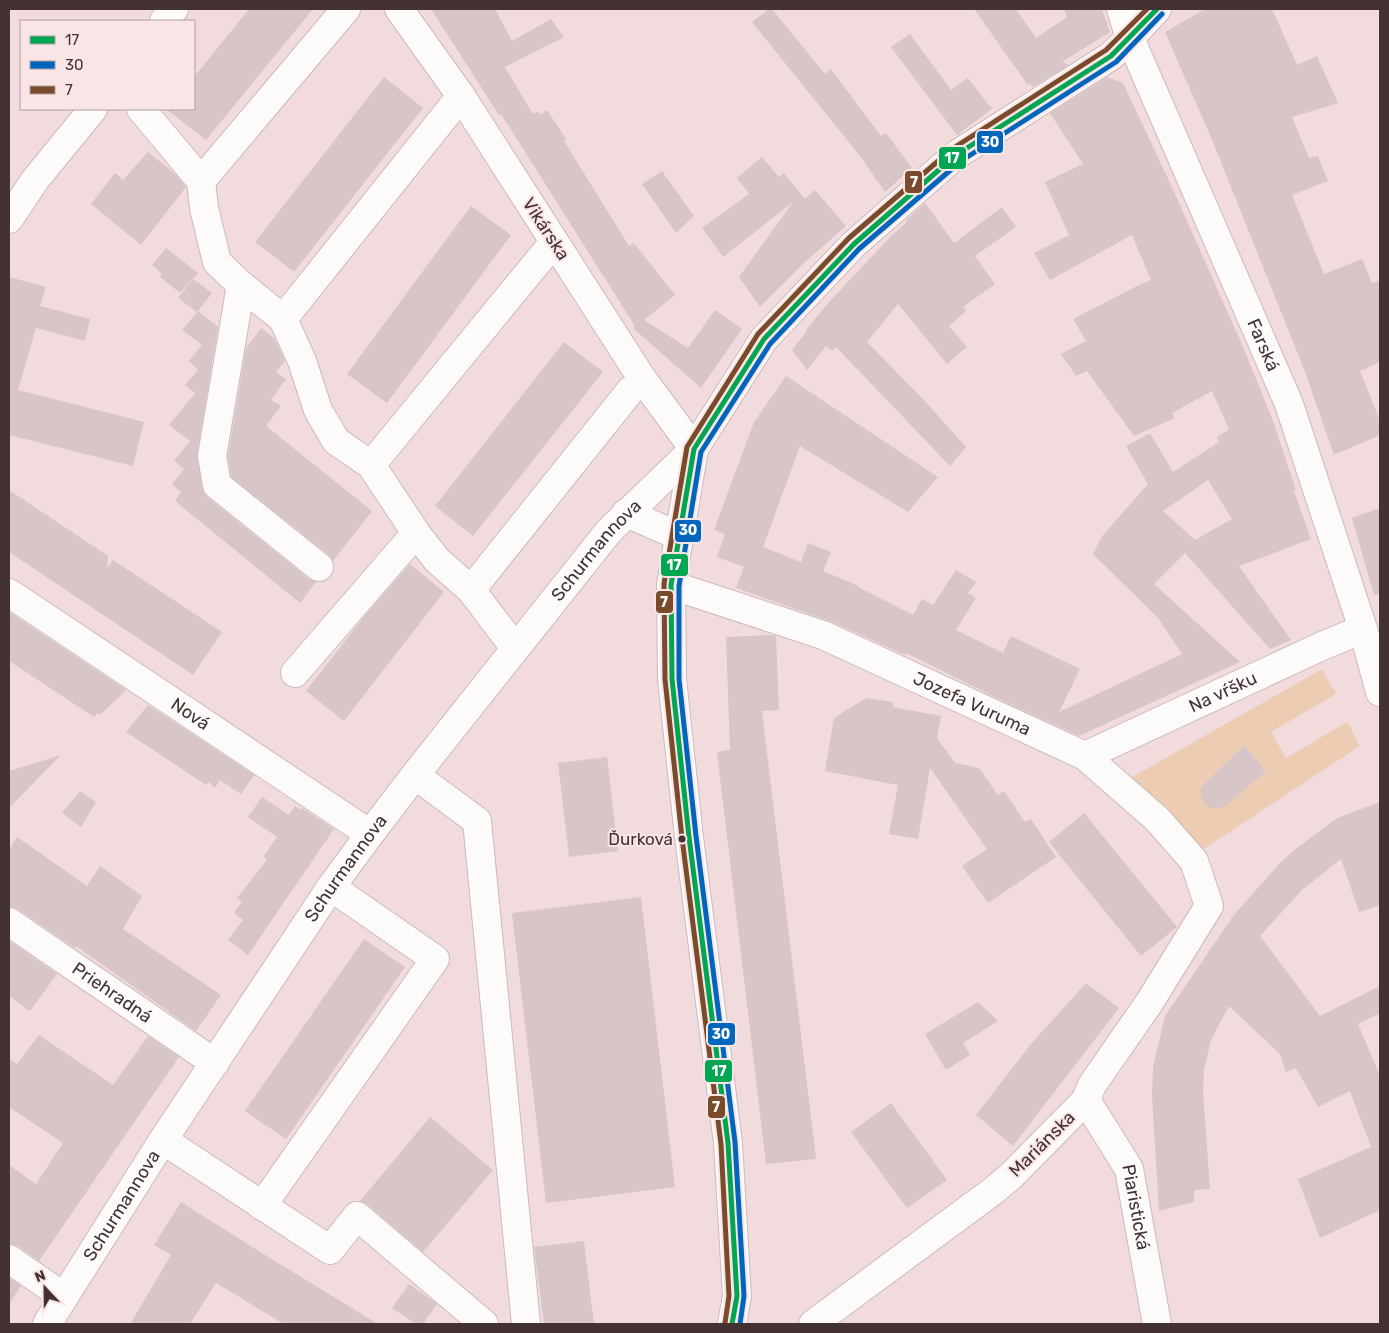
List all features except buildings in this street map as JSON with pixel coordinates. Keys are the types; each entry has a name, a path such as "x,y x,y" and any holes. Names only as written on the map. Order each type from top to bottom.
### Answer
{"street":[{"path":"165,20 174,9"},
{"path":"201,181 346,9"},
{"name":"Vikárska","path":"399,9 461,96 641,378 694,449"},
{"name":"Farská","path":"1121,9 1130,38 1289,404 1363,629 1380,692"},
{"path":"732,1324 737,1296 728,1143 689,837 672,679 671,585 694,449 764,339 854,244 956,156 1111,56 1157,9"},
{"path":"283,319 461,96"},
{"path":"9,219 35,180 92,110"},
{"path":"141,110 201,181 204,208 217,262 241,285 283,319 302,361 318,410 336,441 371,465 416,533 437,560 471,590 515,648"},
{"path":"371,465 554,242"},
{"path":"241,285 212,456 217,485 319,567"},
{"path":"471,590 630,391"},
{"name":"Schurmannova","path":"55,1316 163,1140 332,887 370,834 608,531 694,449"},
{"path":"626,513 679,536"},
{"path":"295,673 416,533"},
{"name":"Jozefa Vuruma","path":"671,585 822,634 1085,756 1157,819 1194,861 1209,906"},
{"name":"Nová","path":"9,593 370,834"},
{"name":"Na vŕšku","path":"1085,756 1322,646 1363,629"},
{"path":"415,775 477,821 526,1324"},
{"path":"262,1206 435,959 332,887"},
{"name":"Mariánska","path":"815,1323 993,1191 1011,1176 1086,1100 1092,1085 1149,1003 1209,906"},
{"name":"Priehradná","path":"9,922 215,1063"},
{"name":"Piaristická","path":"1086,1100 1129,1169 1157,1324"},
{"path":"163,1140 330,1250 357,1216 484,1324"},
{"path":"9,1259 55,1316"}],"shaded area":[{"path":"1322,669 1336,694 1271,732 1286,758 1347,722 1360,746 1202,850 1129,779"}],"transit line":[{"name":"7","path":"725,1323 729,1296 721,1144 682,838 665,679 664,584 687,447 758,334 849,238 952,149 1106,50 1147,9"},
{"name":"17","path":"732,1324 737,1296 728,1143 689,837 672,679 671,585 694,449 764,339 854,244 956,155 1111,56 1157,9"},
{"name":"30","path":"740,1324 744,1296 735,1142 696,836 679,679 679,586 701,452 770,344 859,249 961,161 1116,62 1162,14"}],"place":[{"name":"Ďurková","path":"682,839"}]}
